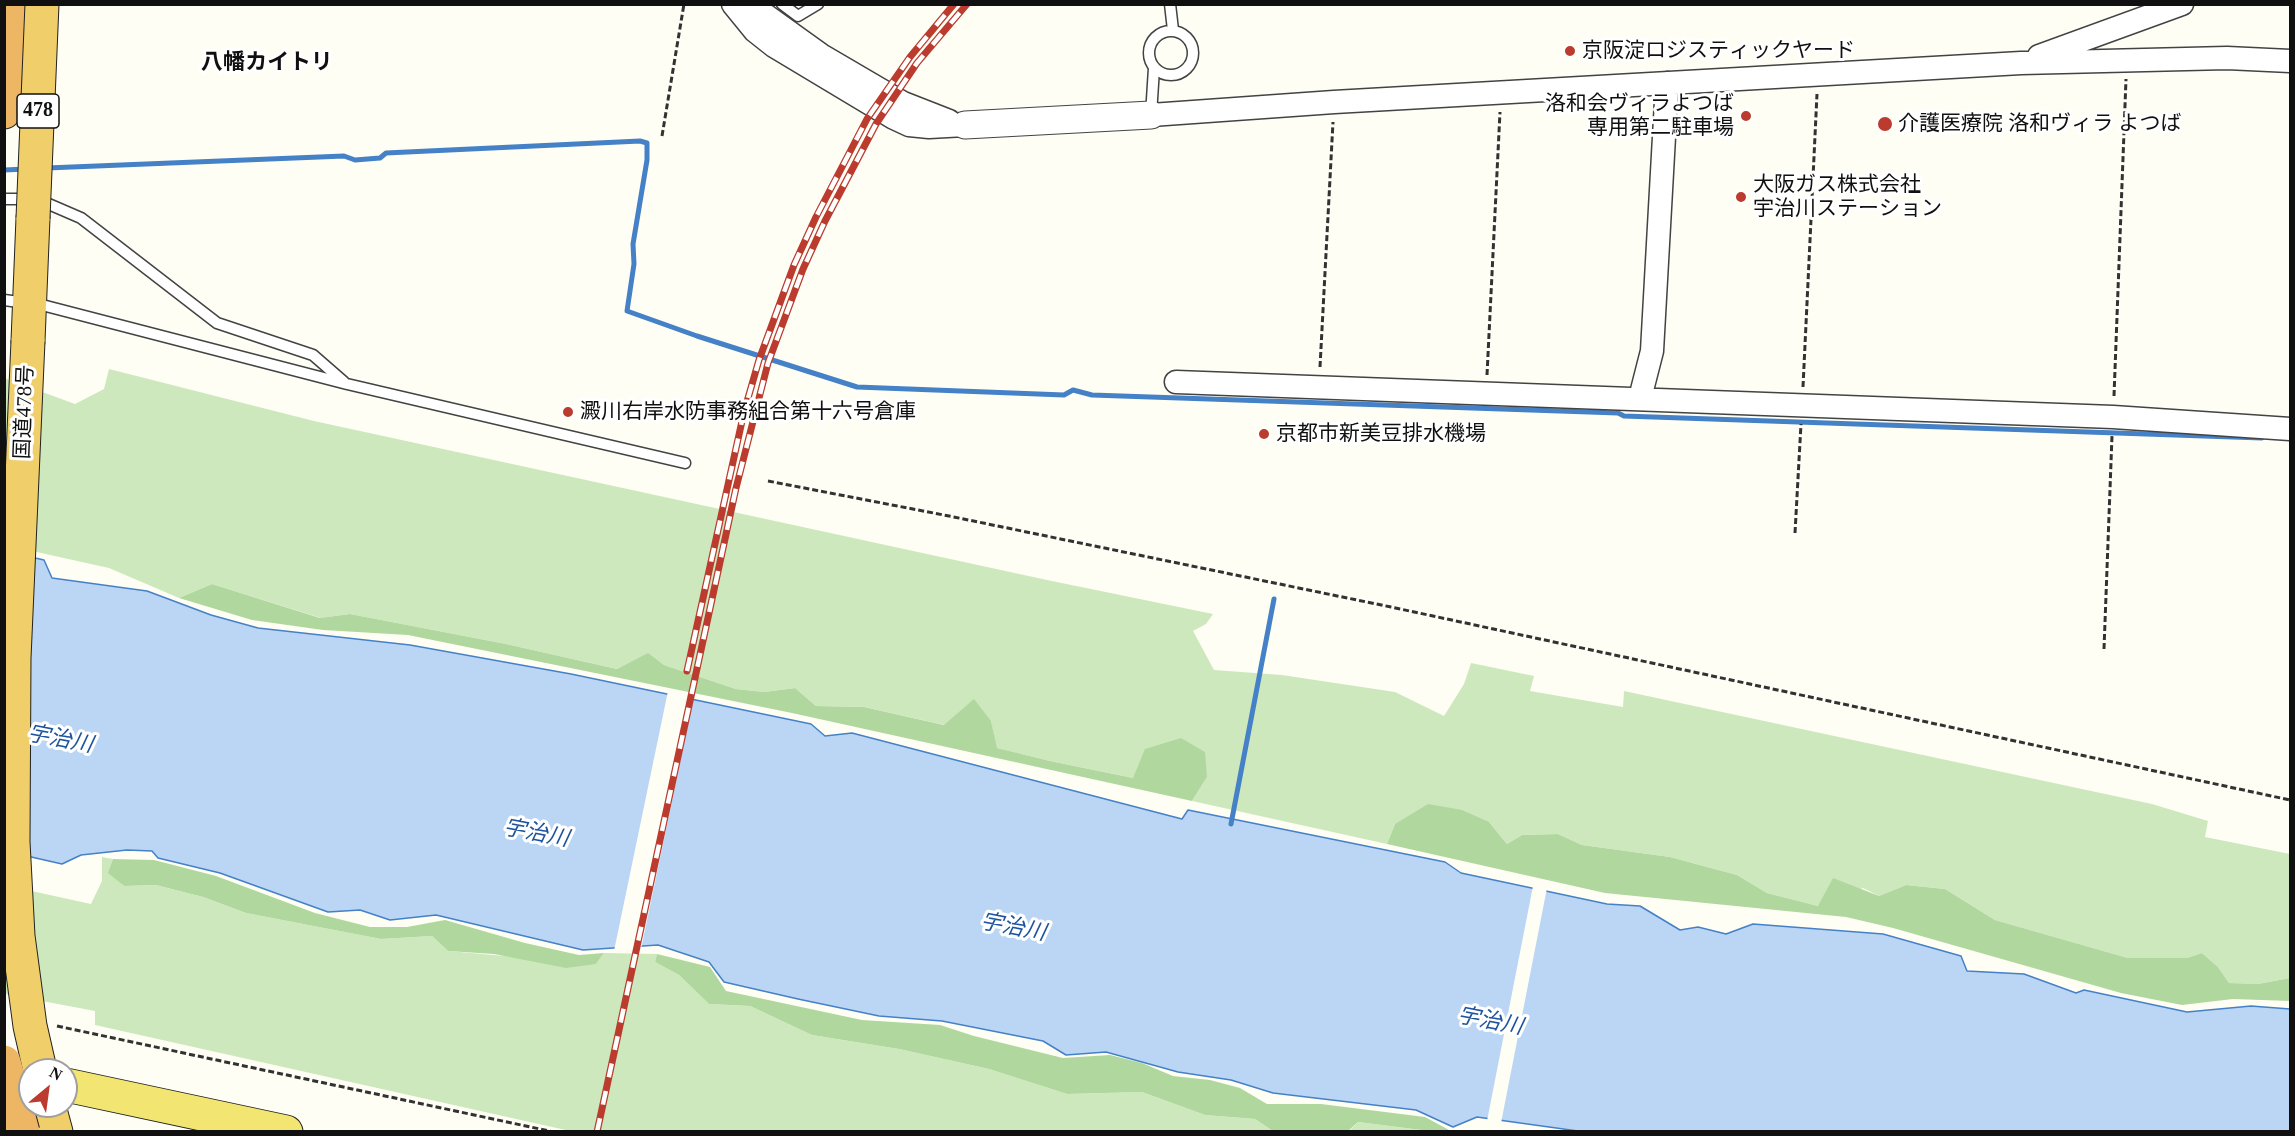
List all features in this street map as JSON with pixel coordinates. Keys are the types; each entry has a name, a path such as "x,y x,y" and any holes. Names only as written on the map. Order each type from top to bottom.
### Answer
{"highway":[{"path":"4,112 9,4"},
{"name":"国道478号","path":"37,1058 30,1026 18,936 13,842 14,658 28,340 17,302 33,218 42,4"},
{"path":"4,1062 23,1131"}],"main road":[{"path":"78,1088 286,1131"}],"street":[{"path":"734,4 755,31 774,46 894,118 909,125 928,127 2021,63 2227,58 2290,62"},
{"path":"750,4 821,55 903,103 964,125"},
{"path":"2021,63 2182,4"},
{"path":"1640,398 1652,351 1667,83"},
{"path":"1176,382 2113,417 2290,429"}],"lane":[{"path":"782,4 798,16 818,4"},
{"path":"1170,4 1173,30"},
{"path":"1151,115 1154,68 1149,56 1151,42 1160,33 1173,30 1180,32 1191,42 1194,49 1187,69 1174,75 1154,68"},
{"path":"4,199 37,199 81,218 217,323 313,355 347,384"},
{"path":"17,302 347,384 685,463"}],"path":[{"path":"662,136 684,4"},
{"path":"2104,649 2127,59"},
{"path":"1794,533 1818,74"},
{"path":"1486,394 1500,92"},
{"path":"1318,386 1334,102"},
{"path":"768,481 1391,607 2290,800"},
{"path":"50,1025 554,1131"}],"green space":[{"path":"109,369 314,421 1213,614 1206,624 1193,631 1214,670 1282,675 1395,692 1444,716 1464,684 1471,663 1534,676 1530,691 1623,707 1624,691 2152,804 2208,821 2205,837 2290,854 2290,978 2258,984 2229,983 2218,967 2202,953 2187,958 2128,958 1995,920 1945,889 1906,885 1879,896 1863,888 1818,906 1767,893 1737,875 1670,857 1582,845 1558,834 1522,835 1507,844 1489,822 1395,824 1387,844 1192,801 1207,777 1133,778 996,748 991,721 945,725 864,707 816,706 795,688 764,692 736,689 664,665 648,654 617,669 506,644 350,614 321,618 212,584 179,598 109,568 5,545 4,378 75,404 104,389"},
{"path":"212,584 320,618 350,614 506,644 617,669 648,653 664,665 736,689 764,692 795,688 816,706 864,707 944,725 974,699 991,721 997,748 1133,778 1145,749 1181,738 1205,752 1207,777 1192,801 792,713 408,635 323,630 252,620 179,598"},
{"path":"1428,804 1462,810 1489,822 1507,844 1522,835 1558,834 1582,845 1670,857 1737,875 1767,893 1818,906 1833,878 1879,896 1906,885 1945,889 1995,920 2128,958 2187,958 2202,953 2218,967 2229,983 2258,984 2290,978 2290,1001 2233,999 2182,1005 2121,993 1893,928 1846,917 1605,893 1387,844 1395,824"},
{"path":"102,857 113,859 109,873 124,886 156,885 203,897 246,913 381,939 432,936 448,951 596,964 604,953 657,954 655,962 679,975 709,1004 750,1006 812,1035 899,1049 989,1069 1067,1094 1142,1092 1205,1115 1255,1119 1273,1131 570,1131 95,1025 95,1011 5,994 4,885 91,904 102,881"},
{"path":"113,859 154,860 216,876 315,913 370,927 407,927 445,920 525,943 579,955 604,953 596,964 566,968 494,954 448,951 432,936 381,939 246,913 203,897 156,885 124,886 108,873"},
{"path":"657,954 710,967 726,991 862,1020 940,1025 974,1036 1063,1058 1110,1055 1142,1063 1173,1076 1210,1080 1240,1088 1267,1104 1321,1104 1425,1117 1451,1131 1429,1131 1358,1122 1348,1131 1273,1131 1255,1119 1205,1115 1142,1092 1067,1094 989,1069 899,1049 812,1035 750,1006 709,1004 679,975 655,962"},
{"path":"1358,1122 1429,1131 1348,1132"}],"water":[{"name":"宇治川","path":"5,551 44,560 52,578 147,591 211,615 258,628 410,645 571,674 811,724 825,736 852,733 1182,819 1188,810 1445,862 1461,873 1607,904 1640,906 1680,930 1698,927 1726,934 1753,924 1883,934 1961,956 1967,971 2024,974 2076,993 2084,990 2187,1012 2251,1006 2290,1009 2290,1131 1585,1132 1477,1117 1453,1127 1416,1110 1273,1093 1231,1080 1178,1072 1106,1052 1066,1055 1043,1041 942,1021 879,1016 798,999 724,982 709,962 658,945 583,950 436,915 390,920 360,910 328,912 220,873 158,858 152,851 127,850 81,855 62,864 5,851"}],"pier":[{"path":"668,691 694,696 641,949 614,951"},
{"path":"1533,886 1547,888 1501,1123 1487,1121"}],"waterway":[{"path":"47,168 344,156 355,160 380,158 386,153 640,141 647,143 647,160 633,244 634,264 627,311 857,387 1064,395 1073,390 1092,395 2262,438"},
{"path":"4,170 26,169"},
{"path":"1231,824 1274,599"}],"railway":[{"path":"687,671 744,412 759,360 794,265 867,119 910,57 954,4"},
{"path":"597,1132 736,488 768,363 803,269 825,221 876,124 917,63 967,4"}],"place":[{"name":"京阪淀ロジスティックヤード","path":"1570,51"},
{"name":"洛和会ヴィラよつば 専用第二駐車場","path":"1746,116"},
{"name":"介護医療院 洛和ヴィラ よつば","path":"1885,124"},
{"name":"大阪ガス株式会社 宇治川ステーション","path":"1741,197"},
{"name":"澱川右岸水防事務組合第十六号倉庫","path":"568,412"},
{"name":"京都市新美豆排水機場","path":"1264,434"}],"district":[{"name":"八幡カイトリ","path":"267,63"}]}
